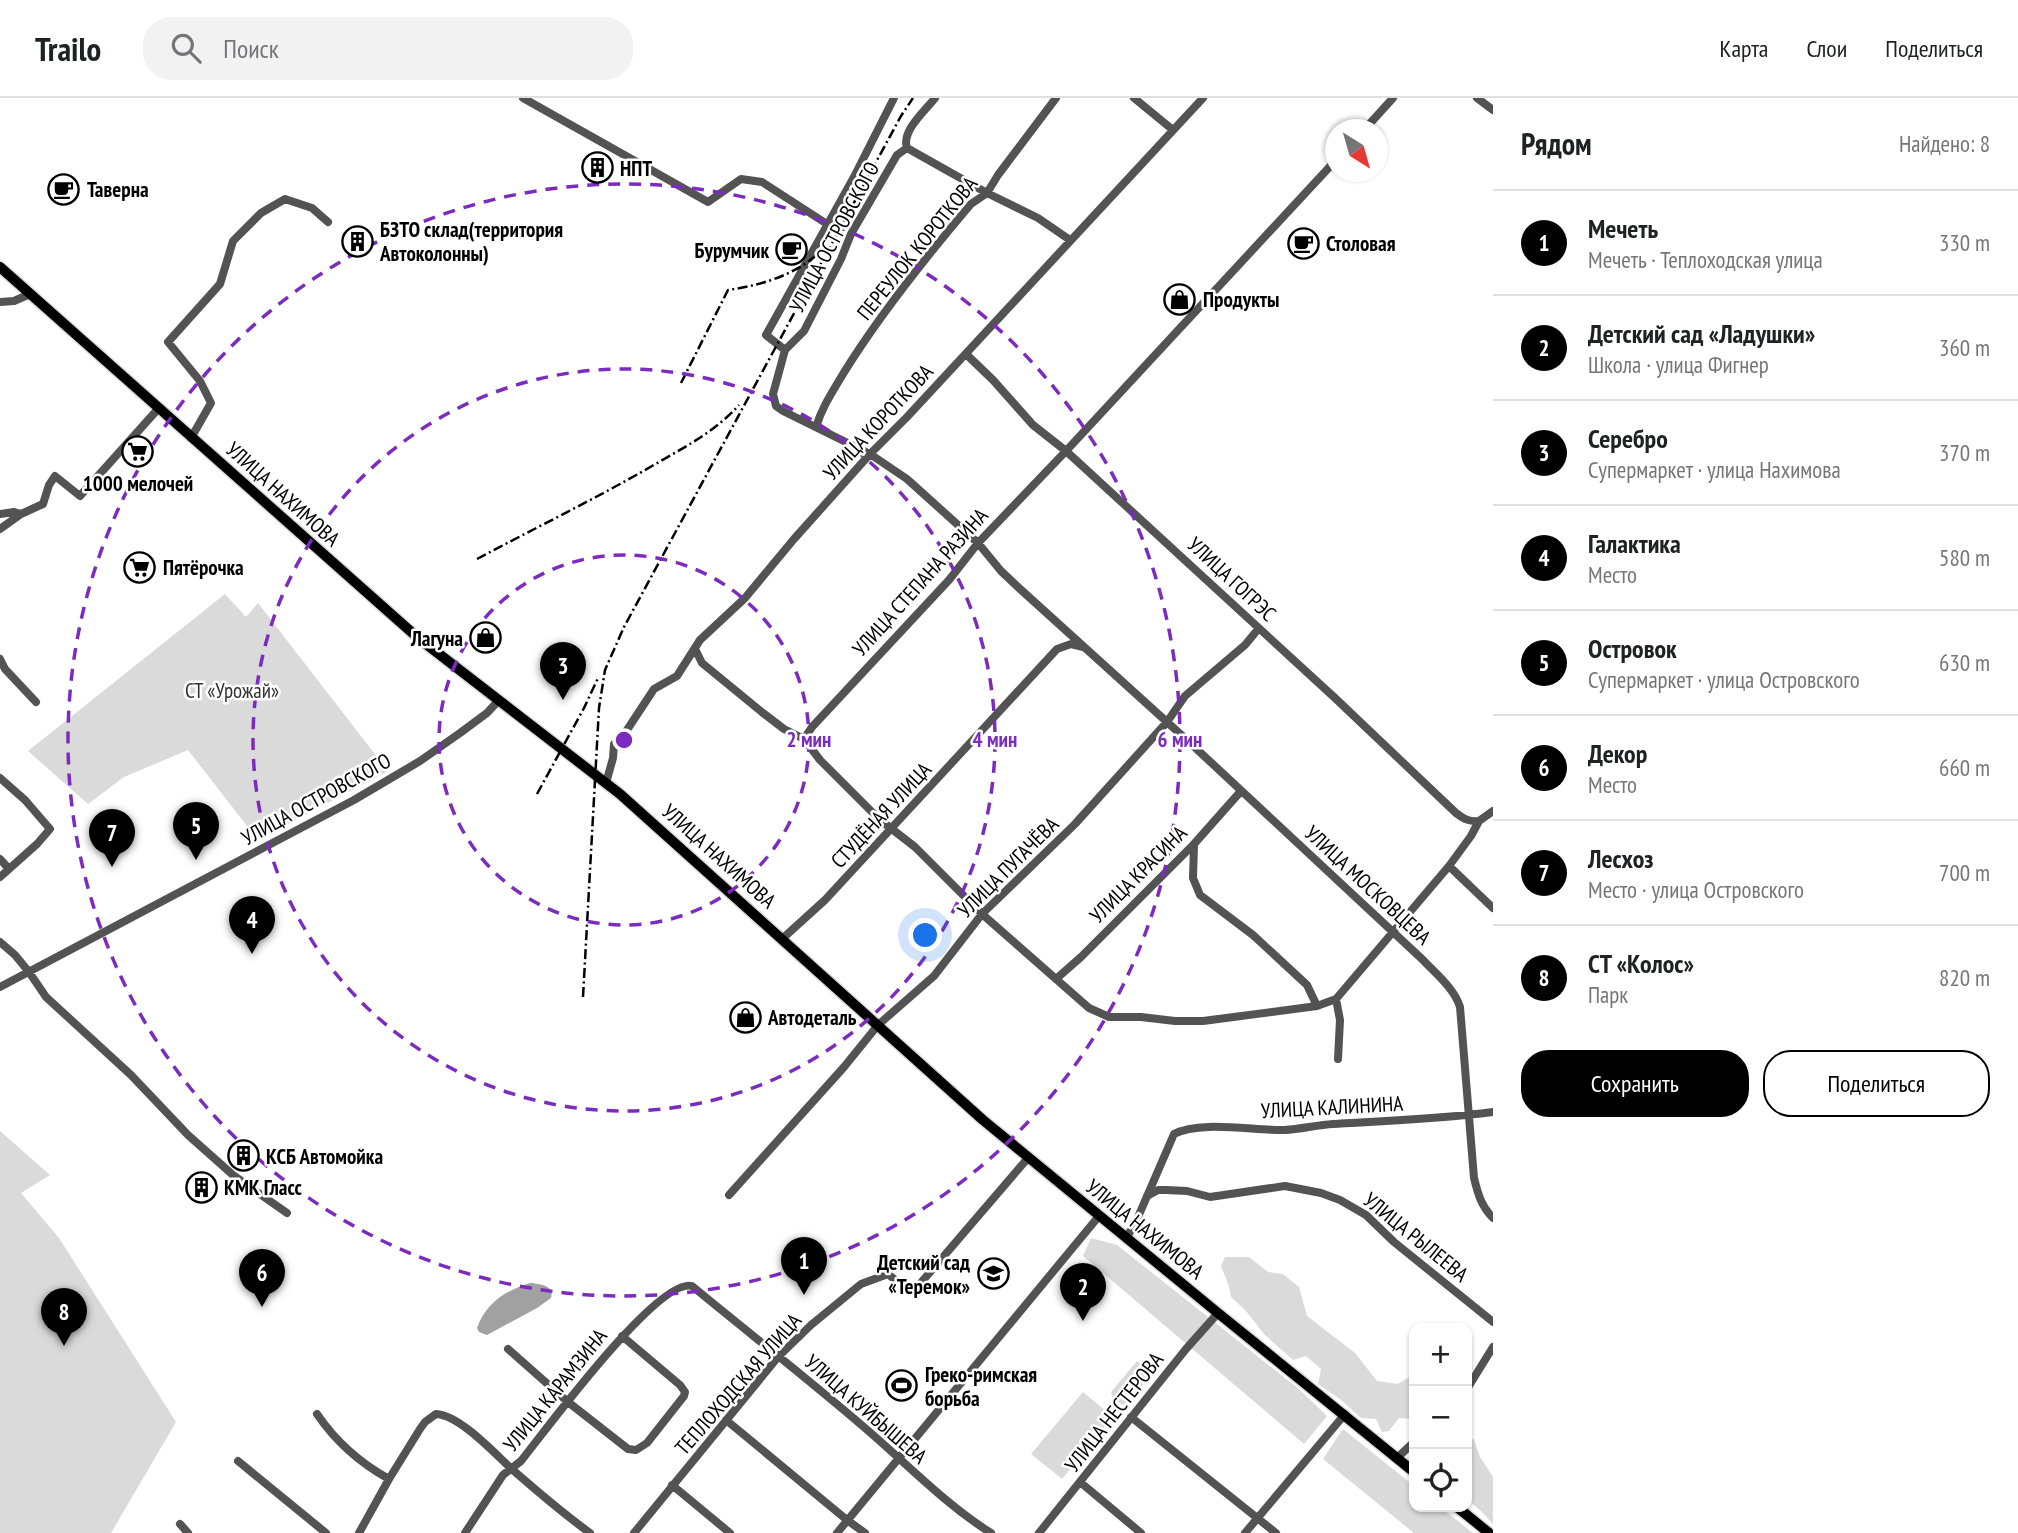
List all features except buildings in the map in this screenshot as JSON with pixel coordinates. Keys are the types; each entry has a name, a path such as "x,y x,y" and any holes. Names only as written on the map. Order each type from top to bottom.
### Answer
{"main road":[{"name":"УЛИЦА НАХИМОВА","path":"0,267 389,614 640,811 1028,1158 1409,1468"},
{"path":"1463,1512 1489,1533"}],"street":[{"path":"523,98 708,202 741,178 762,182 827,225"},
{"path":"785,351 766,335 854,177 894,98"},
{"name":"УЛИЦА ОСТРОВСКОГО","path":"773,400 774,386 785,351 804,331 841,258 850,234 897,155 907,148 905,138 910,130 935,98"},
{"name":"ПЕРЕУЛОК КОРОТКОВА","path":"816,426 829,397 886,311 957,220 977,198 987,193 1056,98"},
{"path":"1135,98 1173,130"},
{"name":"УЛИЦА КОРОТКОВА","path":"606,783 614,744 623,736 654,690 677,676 706,634 745,598 870,454 1203,98"},
{"path":"1373,119 1393,98"},
{"path":"1477,98 1493,110"},
{"path":"907,148 1038,218 1070,240"},
{"name":"УЛИЦА СТЕПАНА РАЗИНА","path":"804,739 812,727 948,580 978,542 1090,426 1325,171"},
{"path":"191,439 211,403 200,381 168,342 219,284 233,241 261,213 285,199 312,208 328,222"},
{"path":"0,302 14,301 30,294"},
{"name":"УЛИЦА ГОГРЭС","path":"966,354 1033,425 1066,451 1259,628 1456,813 1464,819 1479,821"},
{"name":"УЛИЦА МОСКОВЦЕВА","path":"773,400 783,411 870,454 918,487 978,542 1001,570 1445,983 1458,1001 1474,1178 1481,1203 1493,1219"},
{"path":"0,529 21,514 43,504 55,476 80,496 158,409"},
{"path":"0,514 21,514"},
{"path":"1056,621 1060,630 1057,649"},
{"name":"УЛИЦА ПУГАЧЁВА","path":"729,1195 844,1067 878,1025 934,975 982,914 1075,824 1167,722 1185,696 1245,645 1259,628"},
{"path":"1057,649 1071,644 1085,647"},
{"path":"695,649 702,663 773,721 804,739 820,760 878,819 915,847 982,914 1081,1002 1109,1017 1203,1021 1329,1004 1449,866 1479,821 1493,811"},
{"name":"СТУДЁНАЯ УЛИЦА","path":"782,939 825,900 1057,649"},
{"path":"0,659 5,669 36,702"},
{"name":"УЛИЦА ОСТРОВСКОГО","path":"0,987 374,788 460,733 499,701"},
{"path":"0,778 25,800 50,829 0,877"},
{"name":"УЛИЦА КРАСИНА","path":"1056,979 1194,844 1241,792"},
{"path":"1194,844 1193,878 1200,895 1253,935 1307,985 1317,1006"},
{"path":"0,859 9,869"},
{"path":"1449,866 1493,908"},
{"path":"0,942 15,955 46,997 131,1075 188,1135 233,1175 287,1213"},
{"path":"1335,999 1340,1020 1338,1059"},
{"name":"УЛИЦА КАЛИНИНА","path":"1147,1196 1174,1134 1182,1129 1227,1127 1284,1130 1493,1112"},
{"name":"ТЕПЛОХОДСКАЯ УЛИЦА","path":"634,1533 778,1357 811,1325 861,1284 888,1274 904,1287 912,1289 919,1285 1028,1158"},
{"name":"УЛИЦА РЫЛЕЕВА","path":"1147,1196 1166,1190 1187,1191 1210,1197 1285,1186 1321,1193 1366,1215 1394,1242 1493,1322"},
{"path":"1126,1238 1147,1196"},
{"path":"837,1533 1099,1216"},
{"name":"УЛИЦА КУЙБЫШЕВА","path":"687,1284 827,1395 925,1483 991,1533"},
{"name":"УЛИЦА КАРАМЗИНА","path":"465,1533 503,1475 512,1469 622,1336 653,1305 671,1291 687,1284"},
{"name":"УЛИЦА НЕСТЕРОВА","path":"1039,1533 1186,1349 1218,1313"},
{"path":"508,1349 568,1402 628,1449 636,1450 647,1443 685,1392 622,1336"},
{"path":"1469,1386 1493,1347"},
{"path":"317,1414 342,1445 370,1468 389,1479"},
{"path":"359,1533 425,1422 436,1414 449,1416 493,1450 590,1533"},
{"path":"1245,1533 1345,1414"},
{"path":"1131,1418 1276,1533"},
{"path":"726,1420 847,1521 866,1533"},
{"path":"1397,1458 1409,1447"},
{"path":"238,1461 326,1533"},
{"path":"1080,1482 1141,1533"},
{"path":"672,1485 730,1533"},
{"path":"180,1524 188,1533"}],"green space":[{"name":"СТ «Урожай»","path":"225,594 246,617 258,603 388,771 258,840 188,750 124,777 88,804 28,751"},
{"path":"0,1131 50,1175 21,1193 59,1238 176,1422 111,1533 0,1533"},
{"path":"1091,1238 1117,1245 1299,1389 1327,1416 1304,1444 1083,1256"},
{"path":"1225,1257 1249,1257 1268,1272 1283,1274 1299,1287 1307,1316 1355,1353 1377,1381 1398,1384 1409,1377 1409,1419 1399,1418 1389,1431 1382,1432 1376,1419 1361,1418 1318,1384 1321,1369 1306,1356 1293,1360 1264,1334 1231,1297 1221,1266"},
{"path":"1137,1361 1152,1373 1128,1404 1122,1405 1111,1392"},
{"path":"1083,1392 1113,1417 1062,1479 1031,1454"},
{"path":"1343,1429 1409,1482 1409,1512 1446,1512 1473,1533 1414,1533 1323,1459"},
{"path":"1472,1438 1493,1477 1493,1524 1472,1503"}],"shaded area":[{"path":"530,1283 547,1287 552,1291 551,1298 487,1335 479,1332 477,1328 481,1319 491,1305 512,1290"}],"railway":[{"path":"583,997 599,708 605,670 624,627 913,98"},
{"path":"681,383 728,290 782,276 806,263 827,245"},
{"path":"477,559 687,446 720,423 739,405"},
{"path":"537,794 598,678"}],"place":[{"name":"НПТ","path":"597,168"},
{"name":"Таверна","path":"64,189"},
{"name":"БЗТО склад(территория Автоколонны)","path":"357,241"},
{"name":"Столовая","path":"1303,243"},
{"name":"Бурумчик","path":"792,250"},
{"name":"Продукты","path":"1180,299"},
{"name":"1000 мелочей","path":"138,451"},
{"name":"Пятёрочка","path":"140,567"},
{"name":"Лагуна","path":"486,638"},
{"name":"Серебро","path":"563,700"},
{"name":"Островок","path":"196,860"},
{"name":"Лесхоз","path":"112,867"},
{"name":"Галактика","path":"252,954"},
{"name":"Автодеталь","path":"745,1017"},
{"name":"КСБ Автомойка","path":"243,1156"},
{"name":"КМК Гласс","path":"201,1187"},
{"name":"Детский сад «Теремок»","path":"993,1274"},
{"name":"Мечеть","path":"804,1295"},
{"name":"Декор","path":"262,1307"},
{"name":"Детский сад «Ладушки»","path":"1083,1321"},
{"name":"СТ «Колос»","path":"64,1346"},
{"name":"Греко-римская борьба","path":"902,1386"}]}
